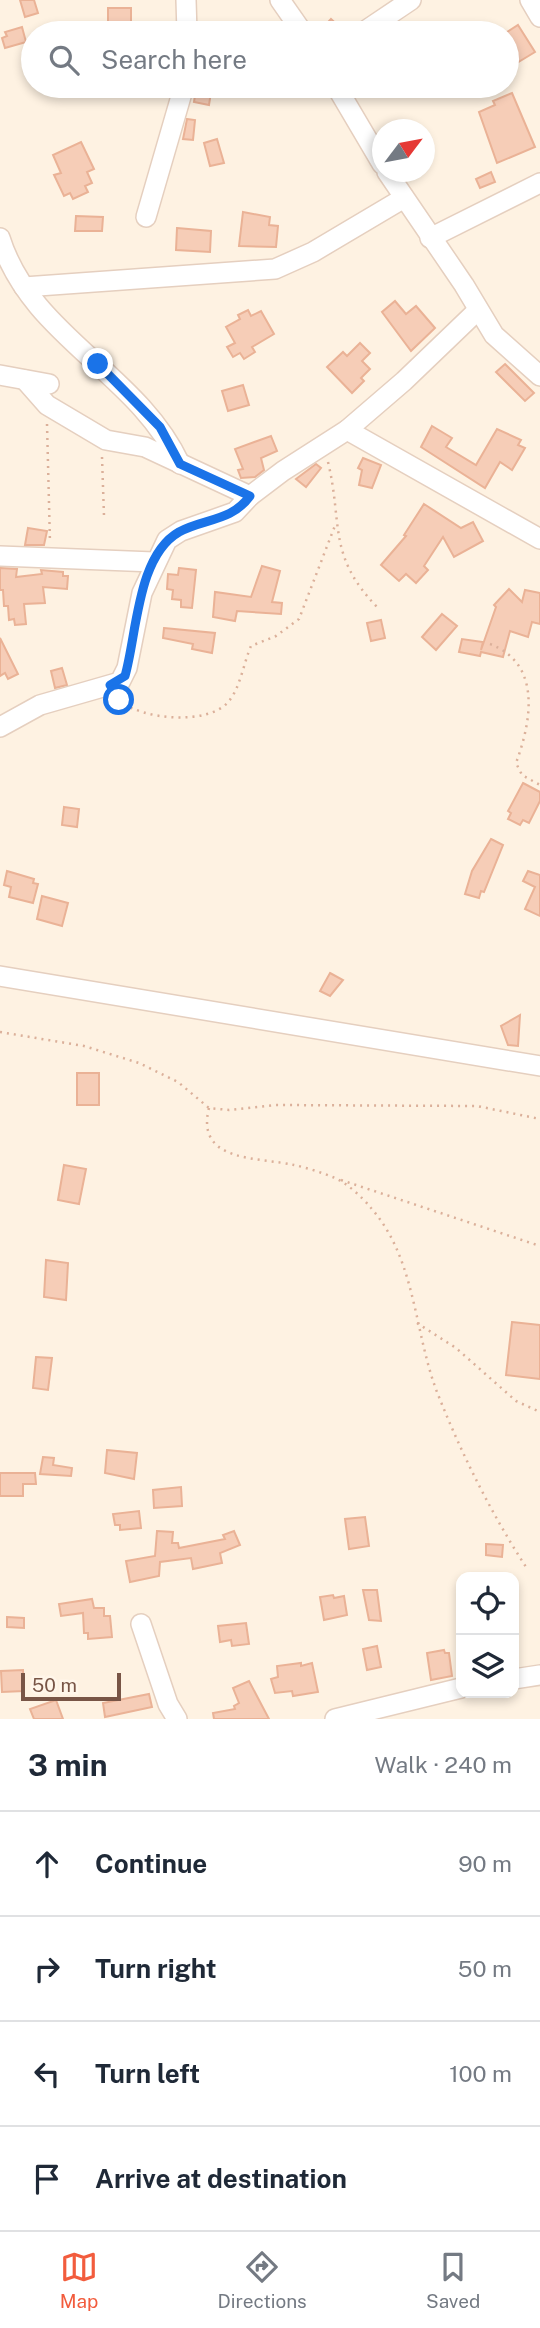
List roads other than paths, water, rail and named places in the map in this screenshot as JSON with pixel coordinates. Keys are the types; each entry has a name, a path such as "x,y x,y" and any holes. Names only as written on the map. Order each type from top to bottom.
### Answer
{"street":[{"path":"186,0 187,21"},
{"path":"280,0 295,21"},
{"path":"380,21 411,0"},
{"path":"530,0 540,17"},
{"path":"146,218 181,98"},
{"path":"343,98 372,146"},
{"path":"394,182 494,335 540,376"},
{"path":"430,237 540,183"},
{"path":"24,287 275,269 313,252 404,198"},
{"path":"0,238 24,287 50,323 132,395 160,427 180,464"},
{"path":"0,727 40,705 110,685 125,676 142,593 154,562 167,540 181,531 236,512 250,496 347,430 404,382 478,310"},
{"path":"0,375 49,384"},
{"path":"24,380 47,405 106,440 138,444 250,496"},
{"path":"347,430 540,539"},
{"path":"0,556 154,562"},
{"path":"0,976 540,1066"},
{"path":"141,1624 168,1704 177,1719"},
{"path":"519,1678 540,1675"},
{"path":"335,1719 398,1711 456,1690"}]}
